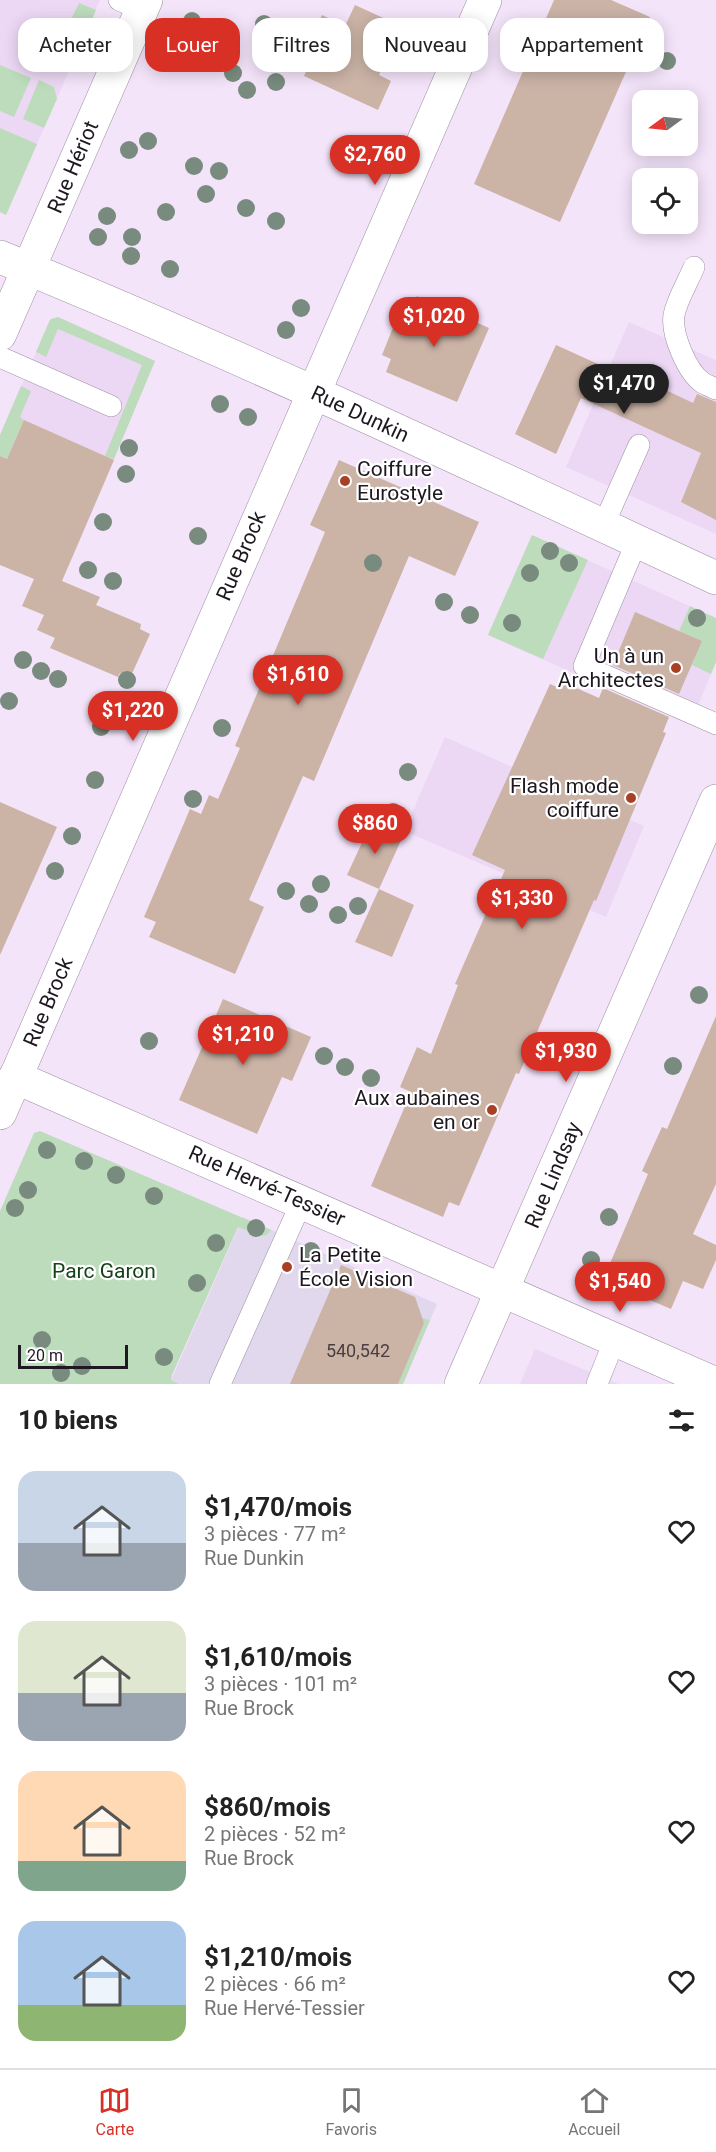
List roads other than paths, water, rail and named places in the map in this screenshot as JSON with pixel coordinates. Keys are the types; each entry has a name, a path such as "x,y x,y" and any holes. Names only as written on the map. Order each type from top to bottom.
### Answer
{"street":[{"name":"Rue Brock","path":"0,1113 485,0"},
{"name":"Rue Hériot","path":"0,334 14,263 136,3"},
{"name":"Rue Dunkin","path":"14,263 313,392 716,578"},
{"name":"Rue Lindsay","path":"461,1384 716,801"},
{"name":"Rue Hervé-Tessier","path":"15,1077 716,1384"}],"lane":[{"path":"694,267 675,313 676,337 683,356 696,376 716,389"},
{"path":"0,357 111,406"},
{"path":"603,526 639,445"},
{"path":"637,542 584,666 716,724"},
{"path":"220,1384 302,1202"},
{"path":"597,1384 615,1339"}],"place":[{"name":"Coiffure Eurostyle","path":"345,481"},
{"name":"Un à un Architectes","path":"676,668"},
{"name":"Flash mode coiffure","path":"631,798"},
{"name":"Aux aubaines en or","path":"492,1110"},
{"name":"La Petite École Vision","path":"287,1267"}],"park label":[{"name":"Parc Garon","path":"104,1271"}]}
